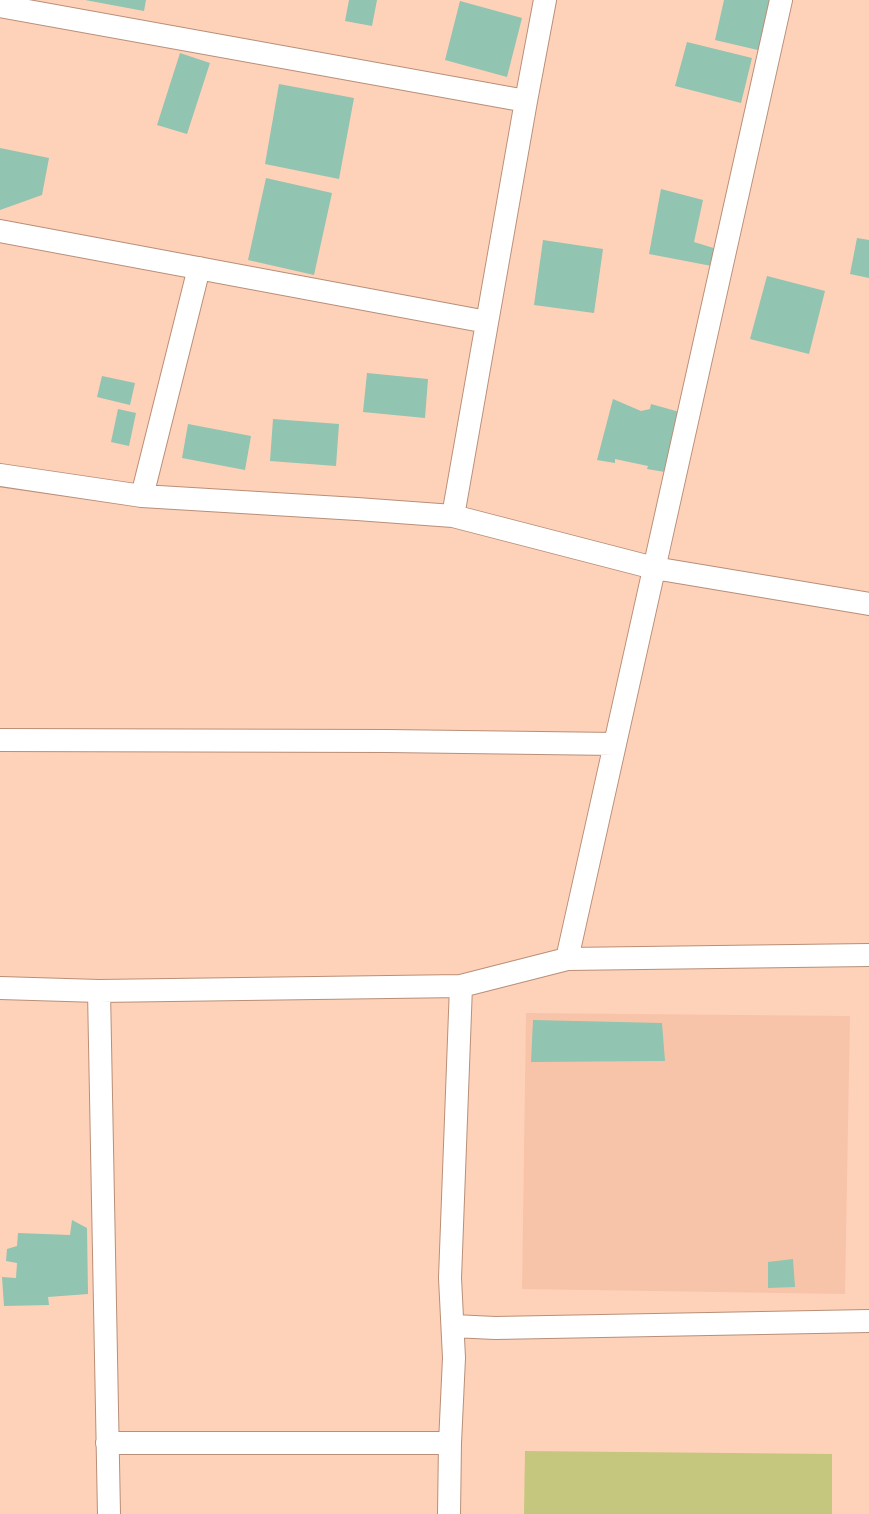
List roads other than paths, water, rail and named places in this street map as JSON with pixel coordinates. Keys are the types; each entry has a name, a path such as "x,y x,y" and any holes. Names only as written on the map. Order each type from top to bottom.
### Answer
{"street":[{"path":"453,516 545,0"},
{"path":"567,959 781,0"},
{"path":"0,6 526,101"},
{"path":"0,231 487,322"},
{"path":"142,496 199,268"},
{"path":"0,475 142,496 453,516 654,568 869,604"},
{"path":"0,740 388,741 615,744"},
{"path":"0,988 99,992 461,986 567,959 869,955"},
{"path":"450,1514 450,1443 454,1358 450,1278 461,986"},
{"path":"99,992 109,1514"},
{"path":"453,1326 495,1328 869,1321"},
{"path":"107,1443 450,1443"}]}
